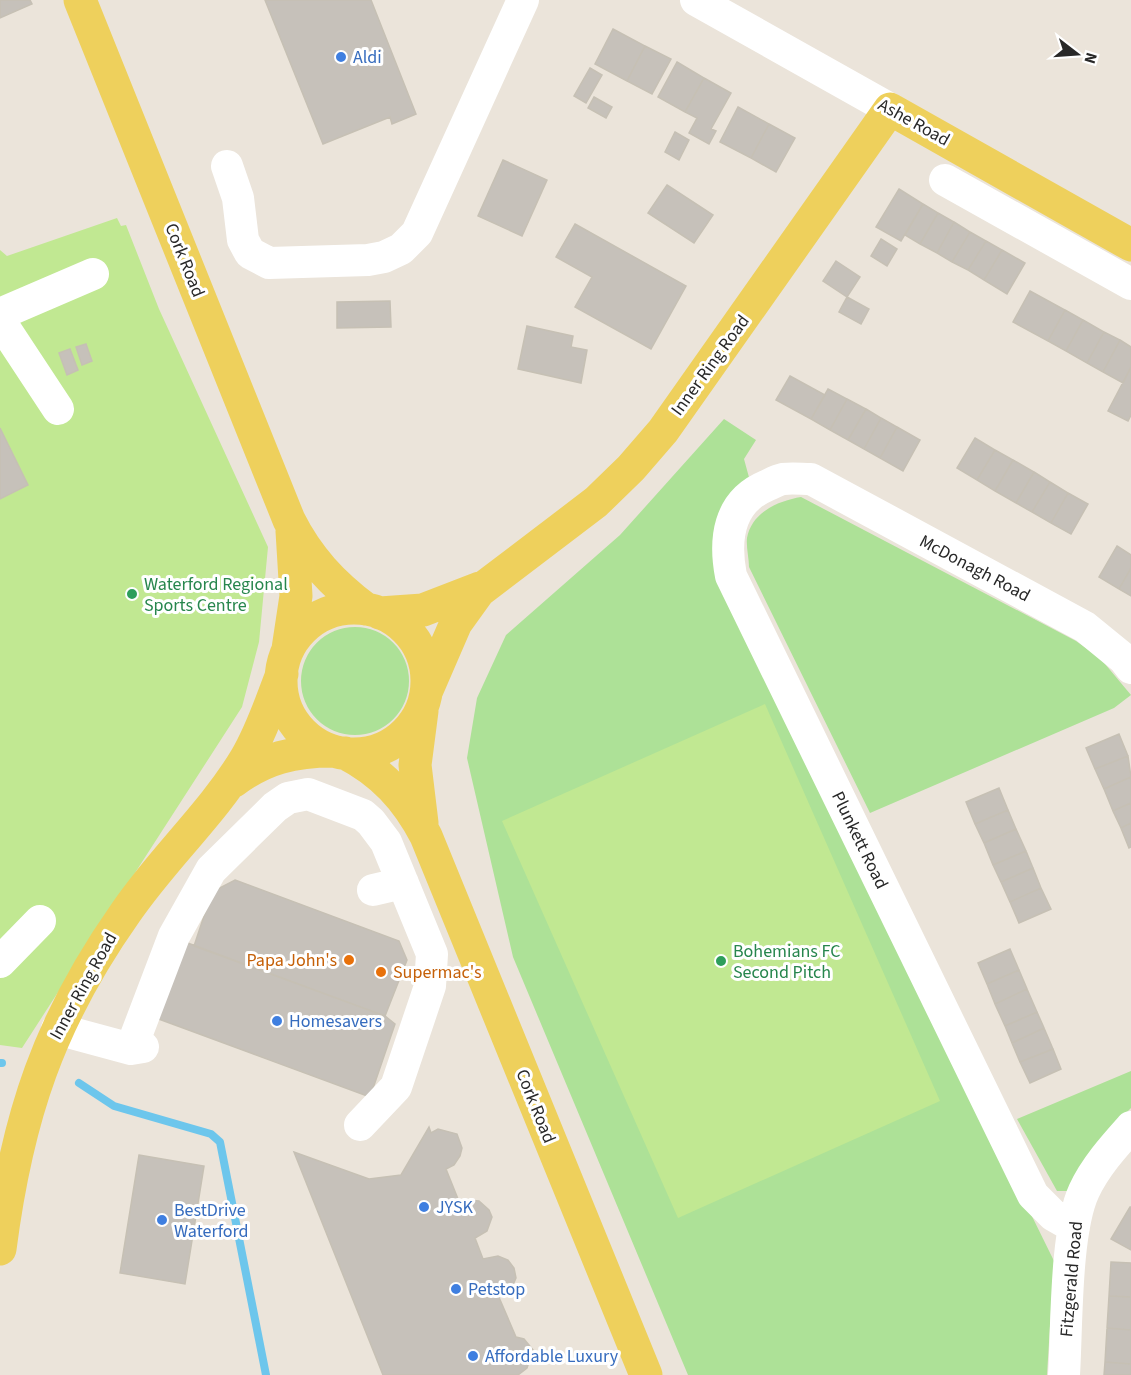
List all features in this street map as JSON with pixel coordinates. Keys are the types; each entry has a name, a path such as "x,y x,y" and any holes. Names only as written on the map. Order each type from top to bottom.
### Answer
{"main road":[{"name":"Cork Road","path":"80,0 289,520"},
{"name":"Ashe Road","path":"890,109 1131,245"},
{"name":"Inner Ring Road","path":"425,697 456,623 469,603 489,583 582,514 646,452 704,376 890,109"},
{"path":"289,520 302,543 328,577 373,611 400,624 419,646 427,675 415,765 418,804 426,836"},
{"path":"289,520 297,579 285,663 284,701 290,716 310,739 369,768 390,785 413,813 426,836"},
{"name":"Inner Ring Road","path":"373,611 423,610 453,600 489,583"},
{"path":"285,663 303,628 316,619 344,608 373,611"},
{"name":"Inner Ring Road","path":"0,1249 16,1147 33,1092 57,1029 86,973 126,911 225,789 254,744 285,663"},
{"path":"339,752 370,753 397,740 408,730 425,697"},
{"name":"Inner Ring Road","path":"225,789 251,768 269,760 298,752 339,752"},
{"name":"Cork Road","path":"426,836 646,1375"}],"street":[{"path":"226,166 238,198 243,240 250,253 269,263 368,260 401,249 417,233 523,0"},
{"name":"Ashe Road","path":"696,0 890,109"},
{"path":"945,180 1131,284"},
{"path":"1044,235 1060,205"},
{"path":"0,314 93,274"},
{"path":"0,321 58,409"},
{"name":"Plunkett Road","path":"811,479 781,479 757,490 739,507 729,530 726,552 731,576 1033,1195 1053,1215 1074,1227"},
{"name":"McDonagh Road","path":"811,479 1085,627 1124,659 1131,668"},
{"path":"57,1029 137,1048 174,936 211,870 274,807 288,798 308,794 363,815 386,842 388,886 432,954 430,986 396,1088 360,1125"},
{"path":"0,962 40,921"},
{"name":"Fitzgerald Road","path":"1064,1375 1074,1227 1085,1189 1104,1159 1131,1127"}],"green space":[{"name":"Waterford Regional Sports Centre","path":"117,218 121,226 126,225 159,309 268,547 259,642 242,707 22,1048 0,1045 0,250 7,256"},
{"path":"724,419 756,440 744,459 750,481 719,579 1054,1261 1047,1375 688,1375 513,957 467,758 477,698 506,635 620,535"},
{"path":"801,497 1076,641 1100,658 1131,695 1114,708 870,813 749,567 747,538 754,521 767,509 784,501"},
{"path":"355,627 376,631 393,643 405,660 409,681 405,702 393,719 376,731 355,735 334,731 317,719 305,702 301,681 305,660 317,643 334,631"},
{"name":"Bohemians FC Second Pitch","path":"765,704 940,1101 678,1218 502,821"},
{"path":"1131,1071 1131,1108 1110,1129 1070,1191 1057,1191 1017,1119"}],"building":[{"path":"0,0 30,0 32,4 0,18"},
{"name":"Aldi","path":"265,0 371,0 416,114 392,124 390,117 323,144"},
{"path":"613,29 645,46 627,81 595,64"},
{"path":"645,46 671,59 652,94 627,81"},
{"path":"677,62 704,78 685,112 658,97"},
{"path":"590,68 602,75 586,103 574,96"},
{"path":"704,78 731,93 711,129 716,131 709,144 689,133 697,118 685,112"},
{"path":"594,97 612,107 606,118 588,108"},
{"path":"738,107 769,124 751,158 720,142"},
{"path":"769,124 795,138 776,172 751,158"},
{"path":"675,132 689,140 679,160 665,152"},
{"path":"503,160 547,180 522,236 478,216"},
{"path":"667,185 713,215 694,243 648,213"},
{"path":"899,189 923,204 901,241 876,227"},
{"path":"923,204 938,213 920,244 905,235"},
{"path":"938,213 954,222 937,253 920,244"},
{"path":"954,222 970,232 952,262 937,253"},
{"path":"575,224 686,286 651,349 575,307 592,277 556,257"},
{"path":"970,232 986,241 968,270 952,262"},
{"path":"881,239 897,249 887,266 871,256"},
{"path":"986,241 1002,250 984,280 968,270"},
{"path":"1002,250 1025,263 1007,294 984,280"},
{"path":"836,261 860,277 847,297 823,281"},
{"path":"1030,291 1065,310 1048,341 1013,322"},
{"path":"847,297 869,309 861,324 839,312"},
{"path":"390,301 391,327 337,328 337,302"},
{"path":"1065,310 1083,320 1066,351 1048,341"},
{"path":"1083,320 1104,332 1087,363 1066,351"},
{"path":"527,326 573,336 571,347 587,350 581,383 518,369"},
{"path":"1104,332 1120,340 1103,372 1087,363"},
{"path":"1120,340 1131,347 1131,367 1123,383 1103,372"},
{"path":"86,344 92,361 82,365 76,347"},
{"path":"70,349 78,370 67,375 59,353"},
{"path":"1131,367 1131,415 1128,421 1108,411"},
{"path":"790,376 825,395 811,419 776,400"},
{"path":"828,389 847,399 830,430 811,419"},
{"path":"847,399 866,409 848,440 830,430"},
{"path":"866,409 881,418 864,449 848,440"},
{"path":"881,418 897,427 880,458 864,449"},
{"path":"897,427 920,440 903,471 880,458"},
{"path":"0,428 28,485 0,499"},
{"path":"975,438 995,450 977,480 957,468"},
{"path":"995,450 1013,460 995,491 977,480"},
{"path":"1013,460 1034,472 1016,503 995,491"},
{"path":"1034,472 1050,482 1032,512 1016,503"},
{"path":"1050,482 1068,493 1051,523 1032,512"},
{"path":"1068,493 1088,504 1071,534 1051,523"},
{"path":"1117,546 1131,555 1131,568 1119,589 1099,577"},
{"path":"1131,568 1131,596 1119,589"},
{"path":"1119,734 1128,756 1095,769 1086,748"},
{"path":"1128,756 1131,777 1104,789 1095,769"},
{"path":"1131,777 1131,803 1113,811 1104,789"},
{"path":"999,788 1008,810 975,824 966,802"},
{"path":"1131,803 1131,823 1121,828 1113,811"},
{"path":"1008,810 1016,829 984,843 975,824"},
{"path":"1131,823 1131,847 1129,848 1121,828"},
{"path":"1016,829 1026,851 993,865 984,843"},
{"path":"1026,851 1033,868 1001,882 993,865"},
{"path":"1033,868 1041,888 1010,902 1001,882"},
{"path":"235,880 399,941 407,960 385,1016 194,946 212,892"},
{"path":"1041,888 1051,909 1019,923 1010,902"},
{"name":"Homesavers","path":"185,942 385,1016 395,1024 370,1097 156,1018"},
{"path":"1010,949 1019,970 987,984 978,963"},
{"path":"1019,970 1027,989 995,1004 987,984"},
{"path":"1027,989 1037,1012 1005,1026 995,1004"},
{"path":"1037,1012 1044,1028 1012,1043 1005,1026"},
{"path":"1044,1028 1053,1049 1020,1062 1012,1043"},
{"path":"1053,1049 1061,1069 1030,1083 1020,1062"},
{"path":"429,1127 431,1133 438,1129 457,1134 462,1148 460,1156 454,1165 446,1169 460,1204 467,1200 479,1201 489,1210 492,1217 487,1231 475,1238 483,1259 498,1256 508,1260 514,1268 516,1278 513,1285 509,1291 498,1295 516,1337 524,1339 533,1350 527,1368 518,1375 383,1375 294,1152 369,1179 401,1175"},
{"name":"BestDrive Waterford","path":"139,1155 204,1166 185,1284 120,1273"},
{"path":"1131,1207 1131,1250 1111,1239"},
{"path":"1111,1262 1131,1263 1131,1297 1109,1296"},
{"path":"1109,1296 1131,1297 1131,1330 1107,1328"},
{"path":"1107,1328 1131,1330 1131,1364 1105,1362"},
{"path":"1105,1362 1131,1364 1131,1375 1104,1375"}],"waterway":[{"path":"79,1083 114,1106 211,1134 220,1142 266,1375"}],"place":[{"name":"Aldi","path":"341,57"},
{"name":"Waterford Regional Sports Centre","path":"132,594"},
{"name":"Papa John's","path":"349,960"},
{"name":"Bohemians FC Second Pitch","path":"721,961"},
{"name":"Supermac's","path":"381,972"},
{"name":"Homesavers","path":"277,1021"},
{"name":"JYSK","path":"424,1207"},
{"name":"BestDrive Waterford","path":"162,1220"},
{"name":"Petstop","path":"456,1289"},
{"name":"Affordable Luxury","path":"473,1356"}]}
